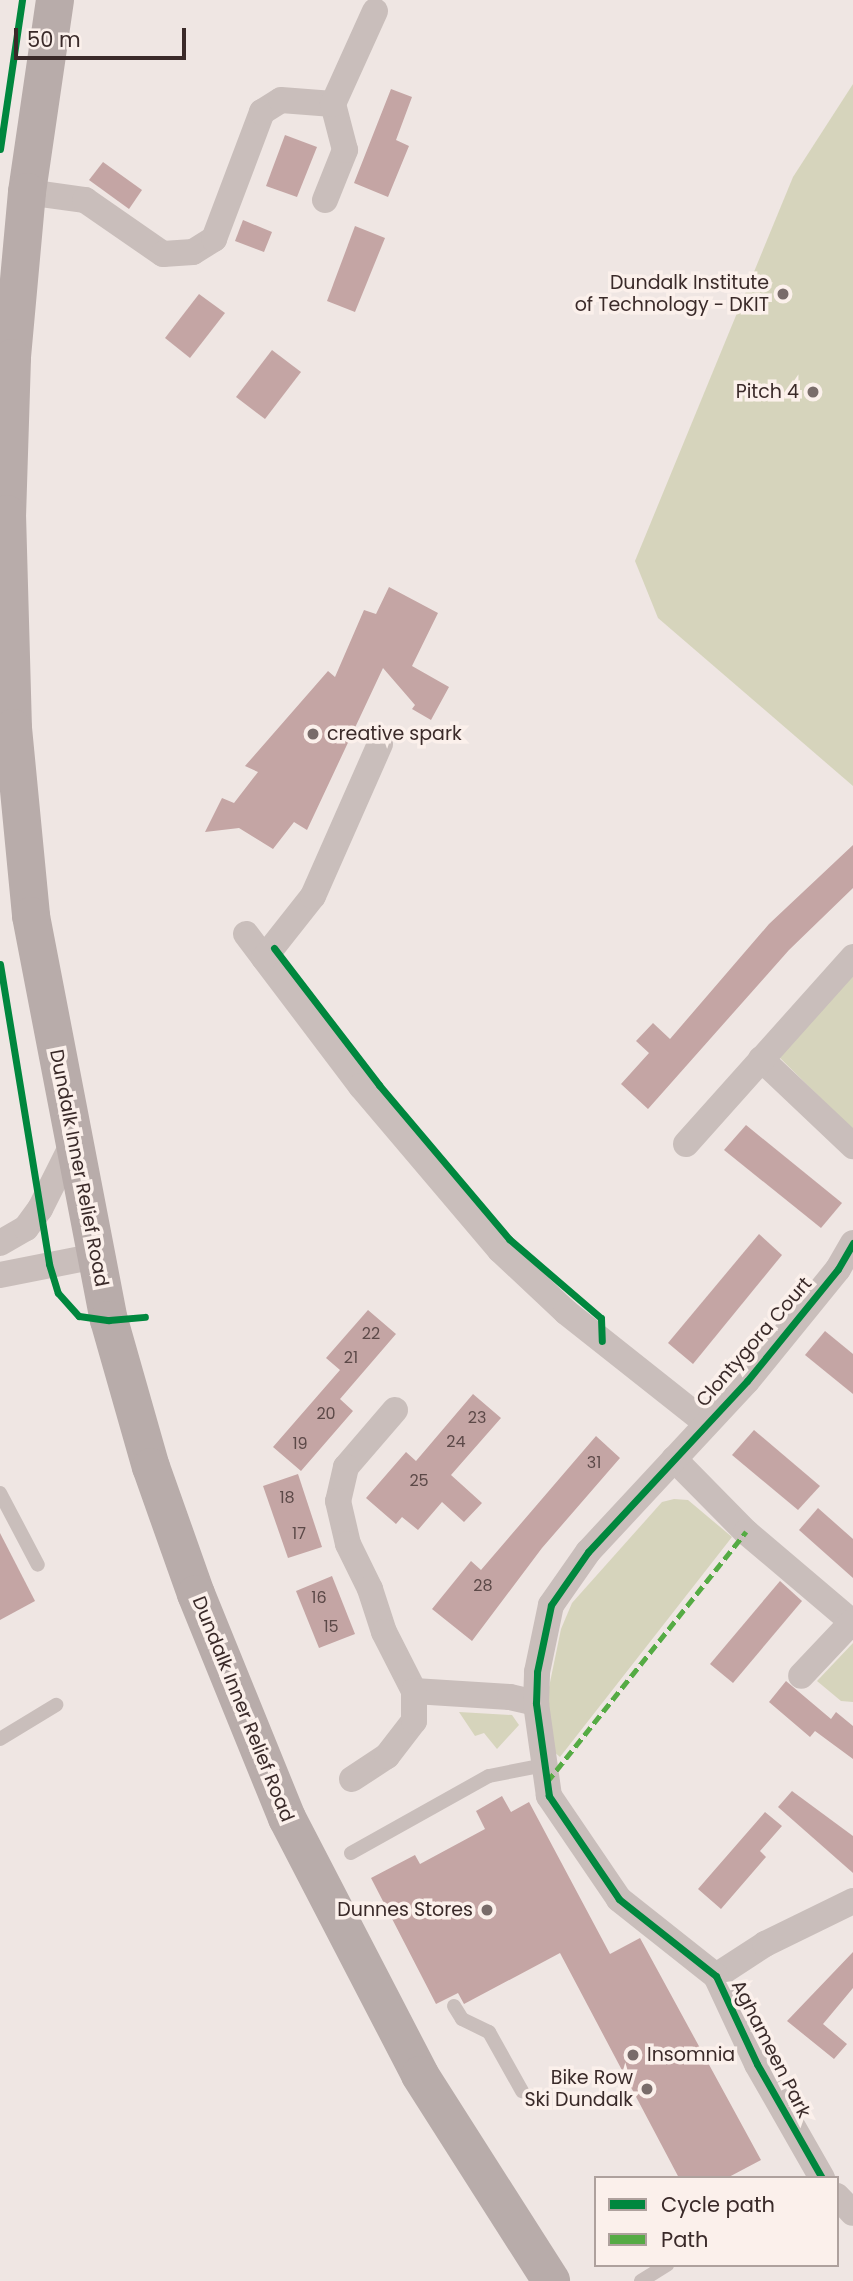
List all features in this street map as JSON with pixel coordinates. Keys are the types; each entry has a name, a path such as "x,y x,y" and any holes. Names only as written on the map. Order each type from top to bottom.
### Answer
{"main road":[{"name":"Dundalk Inner Relief Road","path":"55,0 27,192 12,358 7,514 13,728 31,916 108,1320 151,1467 240,1712 287,1818 420,2075 551,2281"}],"street":[{"path":"325,200 345,150 334,104 375,11"},
{"path":"27,192 85,200 163,254 193,252 214,239 262,112 281,100 334,104"},
{"path":"264,958 313,897 380,744"},
{"path":"246,934 361,1086 500,1250 566,1312 706,1423"},
{"path":"685,1144 853,957"},
{"path":"761,1059 853,1146"},
{"path":"0,1243 26,1228 40,1209 73,1143"},
{"name":"Clontygora Court","path":"537,1672 551,1605 587,1552 845,1276 853,1243"},
{"path":"0,1275 96,1256"},
{"path":"352,1779 387,1756 414,1721 414,1691 348,1544 338,1501 346,1467 395,1410"},
{"path":"674,1458 746,1532 852,1622 801,1676"},
{"name":"Aghameen Park","path":"537,1672 536,1703 550,1796 620,1899 716,1976 757,2064 821,2176"},
{"path":"414,1691 510,1697 536,1703"},
{"name":"Aghameen Park","path":"716,1976 765,1944 853,1901"}],"lane":[{"path":"0,1493 38,1565"},
{"path":"0,1739 56,1705"},
{"path":"351,1853 489,1776 544,1765"},
{"path":"454,2006 462,2019 489,2032 522,2091"},
{"path":"641,2281 664,2267"}],"shaded area":[{"name":"Dundalk Institute of Technology - DKIT","path":"853,84 853,786 658,618 635,561 793,177"},
{"path":"853,976 853,1130 778,1056"},
{"path":"688,1500 732,1537 560,1757 553,1751 547,1697 561,1629 572,1603 662,1502"},
{"path":"853,1643 853,1702 841,1701 817,1681"},
{"path":"459,1712 512,1715 519,1725 497,1749 484,1733 475,1736"}],"building":[{"path":"391,89 412,97 396,140 409,146 388,197 354,183"},
{"path":"285,135 317,147 297,197 266,186"},
{"path":"103,162 142,190 129,209 89,180"},
{"path":"243,220 272,232 264,252 235,241"},
{"path":"355,226 385,238 355,312 327,301"},
{"path":"199,294 225,313 190,358 165,338"},
{"path":"272,350 301,372 265,419 236,397"},
{"name":"creative spark","path":"389,587 438,613 412,666 449,687 431,720 412,709 415,705 383,668 307,830 294,822 273,849 239,828 205,832 222,798 234,803 258,772 245,766 328,671 335,677 364,610 376,614"},
{"path":"853,845 853,888 789,950 648,1109 621,1084 649,1053 636,1041 653,1023 670,1039 769,924"},
{"path":"746,1125 842,1203 821,1228 724,1150"},
{"path":"759,1234 782,1255 693,1364 668,1343"},
{"path":"368,1310 396,1334 340,1399 353,1411 301,1471 273,1447 340,1370 326,1358"},
{"path":"825,1331 853,1354 853,1394 805,1355"},
{"path":"473,1394 501,1418 451,1475 482,1503 464,1522 442,1502 418,1530 402,1517 396,1524 366,1498 406,1452 416,1461"},
{"path":"754,1430 820,1486 798,1510 732,1455"},
{"path":"596,1436 620,1458 542,1548 472,1641 432,1609 471,1561 481,1570"},
{"path":"298,1474 322,1547 288,1558 263,1486"},
{"path":"818,1508 853,1539 853,1578 799,1530"},
{"path":"0,1533 35,1601 0,1620"},
{"path":"332,1576 355,1634 319,1648 296,1591"},
{"path":"780,1581 802,1601 733,1683 710,1664"},
{"path":"786,1681 831,1719 836,1712 853,1726 853,1759 815,1731 810,1737 769,1702"},
{"path":"792,1791 853,1836 853,1873 778,1807"},
{"path":"502,1796 511,1812 529,1802 610,1954 640,1938 761,2160 731,2176 678,2176 560,1953 464,2004 458,1993 436,2004 371,1878 415,1855 420,1864 485,1829 476,1811"},
{"path":"765,1812 782,1826 760,1851 766,1857 721,1909 698,1889"},
{"path":"853,1952 853,1988 823,2024 847,2044 834,2059 787,2021"}],"marked path":[{"path":"547,1782 746,1532"}],"cycle path":[{"path":"0,149 22,0"},
{"path":"274,948 379,1085 509,1239 601,1318 602,1341"},
{"path":"0,964 49,1264 58,1293 79,1316 109,1320 145,1317"},
{"path":"821,2176 757,2064 716,1976 619,1899 549,1796 536,1703 537,1672 551,1605 588,1552 747,1381 838,1269 853,1243"}],"place":[{"name":"Dundalk Institute of Technology - DKIT","path":"783,294"},
{"name":"Pitch 4","path":"813,392"},
{"name":"creative spark","path":"313,734"},
{"name":"Dunnes Stores","path":"487,1910"},
{"name":"Insomnia","path":"633,2055"},
{"name":"Bike Row Ski Dundalk","path":"647,2089"}]}
